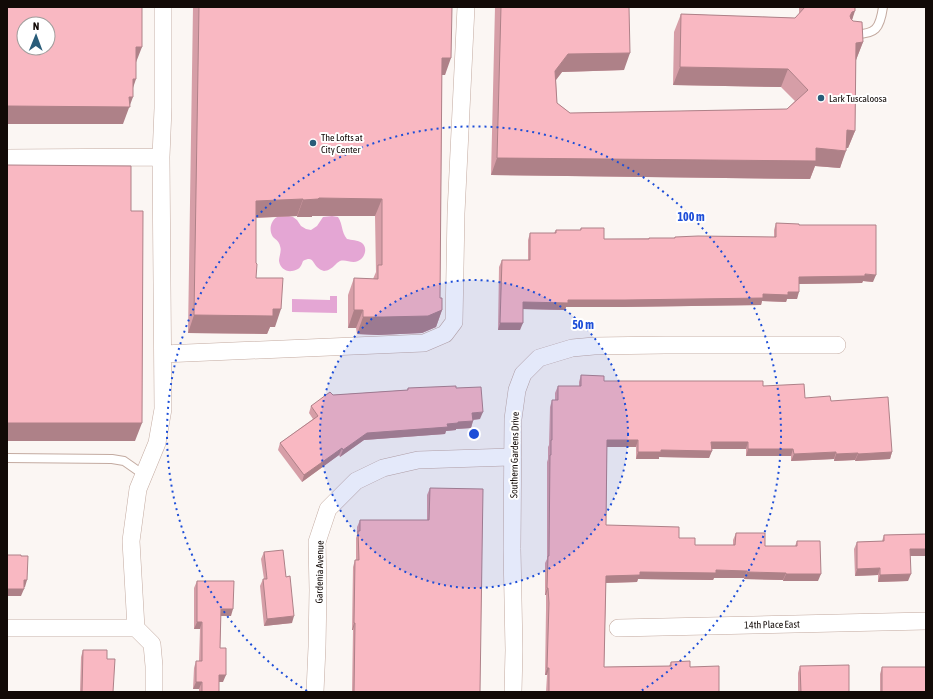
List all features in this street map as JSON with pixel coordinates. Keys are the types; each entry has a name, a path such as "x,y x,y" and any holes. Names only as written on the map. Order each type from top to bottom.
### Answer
{"street":[{"path":"154,692 152,644 136,628 131,541 138,490 157,444 163,409 161,157 163,100 163,7"},
{"path":"163,354 424,343 444,334 454,322 456,213 466,7"},
{"path":"7,158 161,157"},
{"name":"Southern Gardens Drive","path":"513,692 513,419 517,390 523,374 539,358 572,348 594,346 664,345 837,345"},
{"name":"Gardenia Avenue","path":"315,692 318,590 317,542 328,509 356,481 383,468 418,460 513,457"},
{"name":"14th Place East","path":"618,628 926,621"},
{"path":"7,628 136,628"}],"lane":[{"path":"849,34 864,34 871,32 877,27 881,18 883,7"},
{"path":"7,458 112,459 124,461 144,475"}],"shaded area":[{"path":"285,215 293,217 301,226 311,230 317,226 323,217 338,217 347,239 362,243 365,248 365,253 360,260 356,262 340,261 329,270 325,271 315,265 311,259 303,261 300,267 296,270 286,270 282,268 279,261 281,248 279,243 271,234 272,222 276,217"},
{"path":"330,296 337,296 337,313 292,312 292,299 330,300"}],"building":[{"path":"7,7 142,7 142,47 136,47 136,79 133,79 133,97 129,97 130,107 7,106"},
{"name":"The Lofts at City Center","path":"199,7 452,7 451,58 442,58 440,298 442,298 442,310 428,316 363,317 363,310 354,310 354,278 378,279 378,265 382,265 382,199 319,198 303,200 256,201 256,278 283,278 281,309 273,309 273,316 194,315"},
{"name":"Lark Tuscaloosa","path":"501,7 629,7 630,53 568,54 555,71 557,103 570,113 787,109 808,90 788,69 680,67 681,14 795,18 805,7 855,7 855,11 852,12 850,16 853,21 862,22 863,42 856,43 855,131 847,130 846,151 816,148 816,161 497,158"},
{"path":"7,165 131,166 131,211 143,211 142,423 7,423"},
{"path":"776,223 799,225 876,225 876,275 865,274 865,276 799,277 799,292 788,292 788,295 763,294 763,298 568,300 568,303 523,302 523,323 500,323 502,260 530,260 530,233 556,233 556,230 604,228 604,239 649,239 698,236 776,237"},
{"path":"581,375 604,376 604,381 763,381 763,386 804,384 805,398 830,396 831,401 888,397 892,452 858,454 836,454 836,452 794,454 793,449 748,449 748,442 711,442 712,451 661,450 661,452 638,452 638,440 607,440 606,525 679,527 679,538 695,538 695,545 735,545 736,533 765,533 765,546 797,546 797,541 820,541 821,574 786,574 716,570 716,573 640,572 640,575 606,576 604,667 671,666 671,662 690,661 690,667 719,666 719,692 549,692 549,668 547,668 549,603 547,588 552,400 558,400 558,386 581,386"},
{"path":"456,386 456,388 481,387 483,412 472,413 473,421 447,424 448,427 367,433 343,450 342,448 304,475 280,443 318,416 311,406 330,392 333,395 408,390 408,388"},
{"path":"430,488 483,489 480,692 354,692 355,560 359,560 358,531 360,531 360,520 429,520"},
{"path":"926,534 926,549 910,549 911,574 880,575 880,568 857,569 857,542 884,541 884,535"},
{"path":"283,550 286,577 290,576 294,616 267,619 263,579 267,579 264,552"},
{"path":"7,555 28,556 27,580 24,580 24,589 7,589"},
{"path":"197,581 234,581 233,609 221,609 220,648 226,648 226,675 219,675 219,692 202,692 202,682 196,682 196,661 202,661 202,622 197,622"},
{"path":"83,650 107,650 107,659 115,659 113,692 82,692"},
{"path":"849,665 849,692 801,692 800,666"},
{"path":"882,667 926,667 926,692 882,692"}],"place":[{"name":"Lark Tuscaloosa","path":"821,98"},
{"name":"The Lofts at City Center","path":"313,143"}]}
